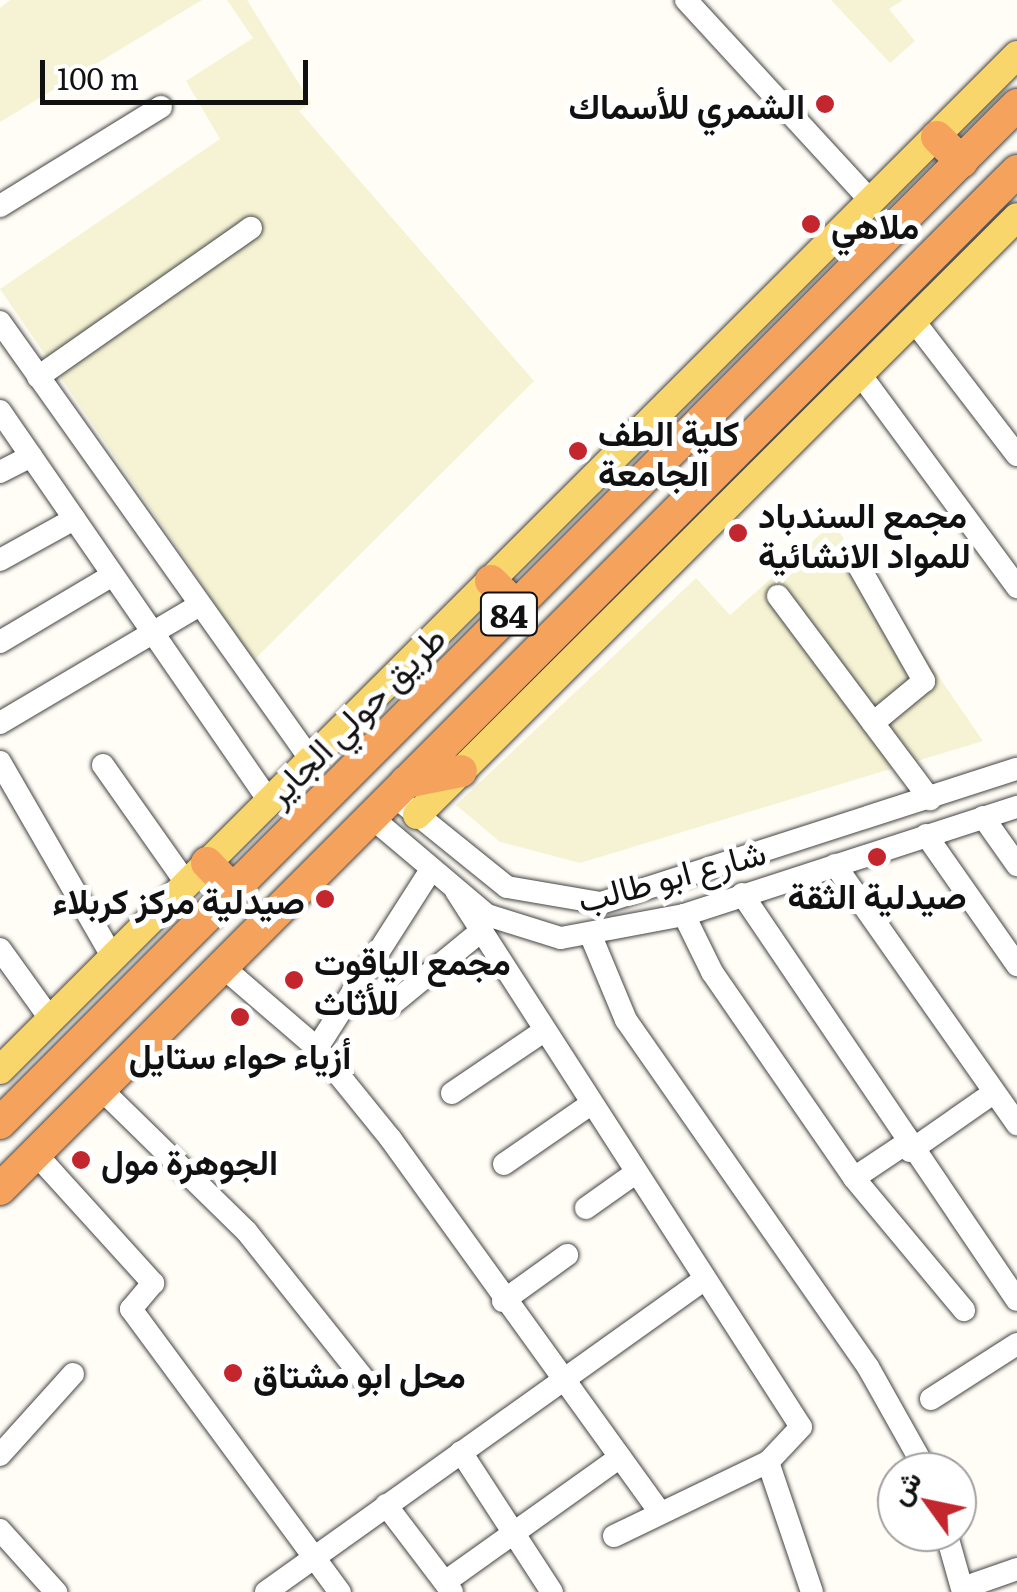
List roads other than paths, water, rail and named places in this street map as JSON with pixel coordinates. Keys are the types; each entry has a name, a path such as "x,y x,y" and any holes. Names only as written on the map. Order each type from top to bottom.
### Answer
{"highway":[{"name":"طريق حولي الجاير","path":"0,1123 1017,106"},
{"path":"937,136 962,162"},
{"name":"84","path":"0,1189 850,361 1017,172"},
{"path":"491,582 516,606"},
{"path":"397,802 461,770"},
{"path":"197,874 234,891"}],"main road":[{"path":"0,1070 1017,55"},
{"path":"461,770 850,361 914,320 1017,217"}],"street":[{"path":"686,0 872,202"},
{"path":"0,206 160,107"},
{"path":"38,377 250,228"},
{"path":"914,320 1017,455"},
{"path":"0,322 311,760"},
{"path":"850,361 1017,587"},
{"path":"0,411 269,801"},
{"path":"0,472 31,456"},
{"path":"0,560 74,519"},
{"path":"857,563 924,682 873,723"},
{"path":"0,642 114,575"},
{"path":"778,596 930,799"},
{"path":"0,723 198,606"},
{"path":"0,762 113,958"},
{"path":"103,765 197,874"},
{"name":"شارع ابو طالب","path":"397,802 534,898 601,903 1017,769"},
{"name":"شارع ابو طالب","path":"397,802 426,866 456,891 524,932 590,936 684,915 1017,807"},
{"path":"982,817 1017,865"},
{"path":"926,836 1017,965"},
{"path":"317,1048 442,837"},
{"path":"836,864 1017,1124"},
{"path":"456,891 702,1282 801,1427 768,1462 658,1510 614,1536"},
{"path":"742,894 907,1148 1016,1298"},
{"path":"684,915 712,972 854,1178 964,1310"},
{"path":"391,1005 481,931"},
{"path":"590,936 626,1020 868,1366 916,1452"},
{"path":"0,950 51,1020"},
{"path":"224,968 317,1048 658,1510"},
{"path":"452,1093 544,1031"},
{"path":"100,1089 247,1232 367,1384"},
{"path":"854,1178 993,1092"},
{"path":"504,1164 590,1104"},
{"path":"35,1153 153,1283 131,1310 340,1592"},
{"path":"586,1208 634,1174"},
{"path":"503,1300 567,1255"},
{"path":"266,1592 702,1282"},
{"path":"931,1399 1017,1344"},
{"path":"0,1455 73,1374"},
{"path":"461,1452 518,1533 552,1592"},
{"path":"386,1505 448,1587 620,1457"},
{"path":"768,1462 812,1592"},
{"path":"0,1530 56,1592"},
{"path":"952,1552 963,1590 1017,1569"}],"place":[{"name":"الشمري للأسماك","path":"825,104"},
{"name":"ملاهي","path":"811,224"},
{"name":"كلية الطف الجامعة","path":"578,451"},
{"name":"مجمع السندباد للمواد الانشائية","path":"738,533"},
{"name":"صيدلية الثقة","path":"877,857"},
{"name":"صيدلية مركز كربلاء","path":"325,899"},
{"name":"مجمع الياقوت للأثاث","path":"294,980"},
{"name":"أزياء حواء ستايل","path":"240,1017"},
{"name":"الجوهرة مول","path":"81,1160"},
{"name":"محل ابو مشتاق","path":"233,1373"}]}
